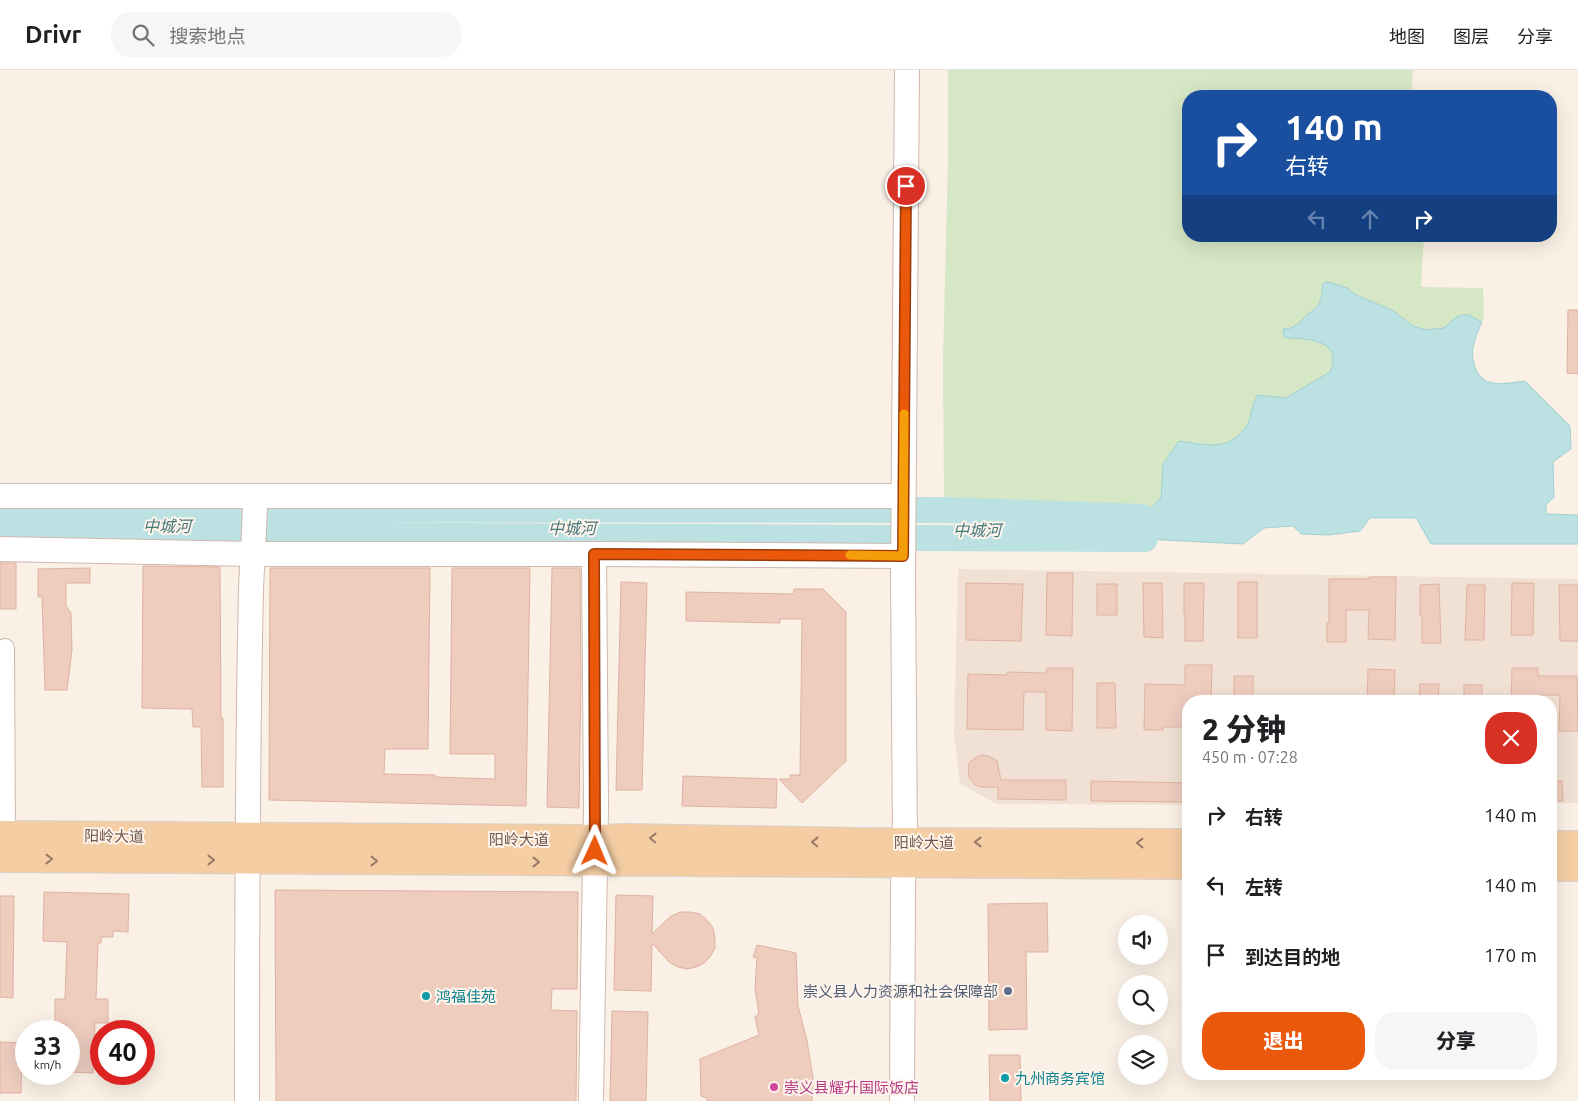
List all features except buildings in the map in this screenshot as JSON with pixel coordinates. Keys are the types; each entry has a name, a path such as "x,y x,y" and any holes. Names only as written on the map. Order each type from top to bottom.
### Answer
{"main road":[{"name":"阳岭大道","path":"2,843 247,849 595,851 626,838 905,853 1182,864"},
{"name":"阳岭大道","path":"905,853 1182,843"},
{"path":"1557,844 1578,845"},
{"path":"1557,867 1578,867"}],"street":[{"path":"902,1101 905,853 903,502 907,70"},
{"path":"0,496 255,501 903,502"},
{"path":"247,1101 247,849 251,588 255,501"},
{"path":"0,549 254,546 594,554 903,550"},
{"path":"591,1101 595,851 594,554"},
{"path":"2,843 4,648"}],"shaded area":[{"path":"958,569 1578,579 1578,803 1557,803 1557,695 1182,695 1182,805 996,804 960,783 954,733"}],"green space":[{"path":"948,70 1413,70 1413,90 1182,90 1182,242 1424,242 1421,287 1483,288 1484,317 1473,342 1472,360 1479,375 1488,382 1525,381 1570,426 1571,449 1553,462 1554,497 1546,505 1546,514 1578,515 1578,544 1431,544 1416,518 1370,518 1360,531 1329,535 1301,534 1293,526 1264,528 1243,544 1145,539 1142,517 944,507 943,360 948,160"}],"water":[{"path":"1326,282 1347,288 1356,295 1392,310 1413,326 1426,330 1444,328 1461,315 1469,315 1482,322 1473,347 1474,365 1479,375 1485,381 1493,383 1502,384 1525,381 1570,426 1571,449 1553,462 1554,497 1546,505 1546,514 1578,515 1578,544 1431,544 1416,518 1370,518 1360,531 1329,535 1301,534 1293,526 1264,528 1243,544 1145,539 1142,517 1161,498 1163,464 1179,441 1203,445 1226,443 1240,434 1247,426 1258,395 1286,398 1330,372 1333,357 1324,344 1311,340 1284,337 1283,329 1296,325 1316,308 1321,299 1323,284"}],"waterway":[{"name":"中城河","path":"0,509 945,510 1142,517 1145,539 0,534"}],"slow traffic":[{"path":"850,555 903,556 904,414"}],"place":[{"name":"崇义县人力资源和社会保障部","path":"1008,991"},
{"name":"鸿福佳苑","path":"426,996"},
{"name":"九州商务宾馆","path":"1005,1078"},
{"name":"崇义县耀升国际饭店","path":"774,1087"}],"route":[{"path":"595,851 594,554 903,556 906,186"}]}
